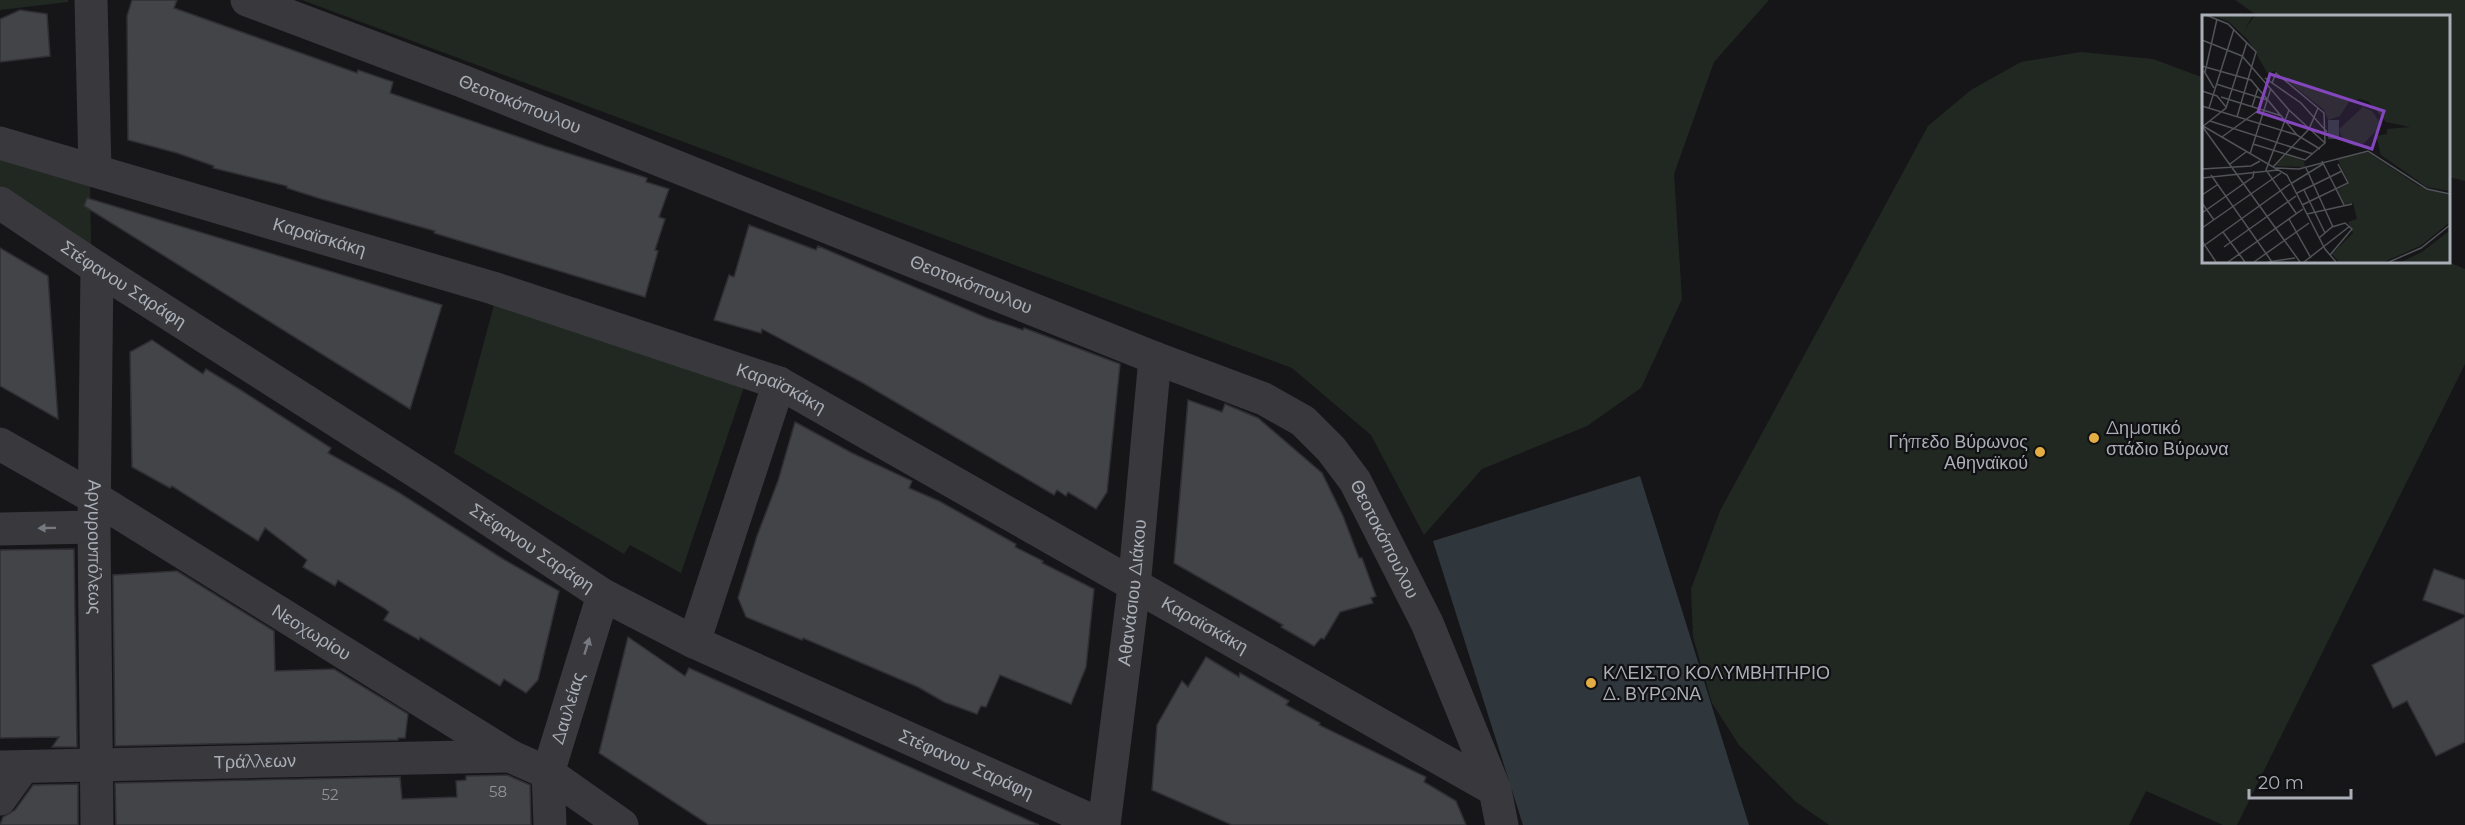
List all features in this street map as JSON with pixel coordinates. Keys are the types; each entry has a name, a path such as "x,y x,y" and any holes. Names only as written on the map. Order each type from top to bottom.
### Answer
{"street":[{"path":"91,0 95,170"},
{"name":"Θεοτοκόπουλου","path":"247,0 462,81 1155,358 1264,399 1303,421 1331,449 1355,482 1426,623 1495,790 1502,825"},
{"name":"Καραϊσκάκη","path":"0,143 492,288 779,383 1134,587 1495,790"},
{"name":"Στέφανου Σαράφη","path":"0,202 97,268 431,481 603,595 694,642 1103,825"},
{"name":"Αργυρουπόλεως","path":"97,268 94,512 97,825"},
{"name":"Αθανάσιου Διάκου","path":"1103,825 1134,587 1155,358"},
{"path":"694,642 779,383"},
{"name":"Νεοχωρίου","path":"0,444 94,512 510,756 548,773 622,825"},
{"path":"0,529 94,512"},
{"name":"Δαυλείας","path":"550,825 548,773 603,595"},
{"name":"Τράλλεων","path":"12,767 510,756"},
{"path":"0,799 12,767"}],"shaded area":[{"path":"0,0 68,0 68,2 0,10"},
{"path":"302,0 1769,0 1714,62 1674,174 1682,299 1641,388 1587,426 1482,469 1424,535 1371,435 1292,368"},
{"path":"2235,0 2465,0 2465,181 2450,177 2450,15 2257,15"},
{"name":"Δημοτικό στάδιο Βύρωνα","path":"2081,52 2153,59 2202,77 2202,262 2448,262 2465,269 2465,364 2237,825 2223,825 2146,791 2129,825 1829,825 1796,802 1739,745 1712,703 1693,637 1691,589 1720,511 1928,126 1971,90 2021,62"},
{"path":"0,154 90,181 91,244 0,189"},
{"path":"494,305 746,381 681,573 630,545 624,554 454,453"},
{"name":"ΚΛΕΙΣΤΟ ΚΟΛΥΜΒΗΤΗΡΙΟ Δ. ΒΥΡΩΝΑ","path":"1640,476 1749,825 1523,825 1433,541"}],"building":[{"path":"132,0 177,0 174,8 357,73 358,70 393,82 390,93 647,178 646,182 669,189 659,217 665,219 655,250 658,251 645,297 434,233 435,231 318,198 287,188 287,186 213,168 214,166 177,153 128,140 127,16"},
{"path":"20,10 47,14 50,56 0,62 0,19"},
{"path":"87,198 442,305 410,409 84,206"},
{"path":"749,225 816,250 818,246 987,318 1023,330 1024,328 1120,364 1107,492 1096,509 1068,492 1066,496 1057,490 1054,495 863,383 762,329 761,333 714,320 729,275 734,277"},
{"path":"0,248 48,276 58,419 0,386"},
{"path":"152,340 203,374 206,369 239,389 331,448 328,453 398,492 503,559 559,591 538,680 526,693 504,679 500,686 420,637 419,640 384,620 389,612 338,580 335,586 303,567 307,560 265,528 258,541 172,486 170,488 132,467 130,352"},
{"path":"1188,400 1222,412 1225,404 1258,418 1322,473 1343,516 1359,558 1362,558 1376,596 1371,598 1373,603 1340,612 1324,639 1321,638 1314,646 1281,627 1283,625 1174,563"},
{"path":"795,422 852,453 912,481 909,488 939,501 1016,544 1015,547 1043,561 1042,563 1094,589 1086,667 1071,704 1000,675 986,707 981,706 977,714 944,702 918,687 803,638 802,640 746,617 738,598 757,536 778,481"},
{"path":"74,549 77,747 52,747 59,737 0,738 0,550"},
{"path":"2434,569 2465,580 2465,615 2423,600"},
{"path":"177,571 274,631 275,671 334,669 408,714 405,738 398,738 398,740 115,746 113,575"},
{"path":"2465,617 2465,742 2436,756 2407,701 2393,708 2372,665"},
{"path":"628,637 685,676 689,668 1039,825 709,825 599,753"},
{"path":"1206,657 1239,677 1240,673 1289,701 1286,705 1320,723 1319,725 1426,777 1424,782 1456,801 1466,825 1232,825 1152,790 1157,725 1182,681 1188,687"},
{"path":"507,775 530,785 531,825 116,825 115,783 400,777 402,799 457,797 456,781 466,780 466,776"},
{"path":"78,784 78,825 0,825 3,817 15,810 33,785"}],"place":[{"name":"Δημοτικό στάδιο Βύρωνα","path":"2094,438"},
{"name":"Γήπεδο Βύρωνος Αθηναϊκού","path":"2040,452"},
{"name":"ΚΛΕΙΣΤΟ ΚΟΛΥΜΒΗΤΗΡΙΟ Δ. ΒΥΡΩΝΑ","path":"1591,683"}]}
